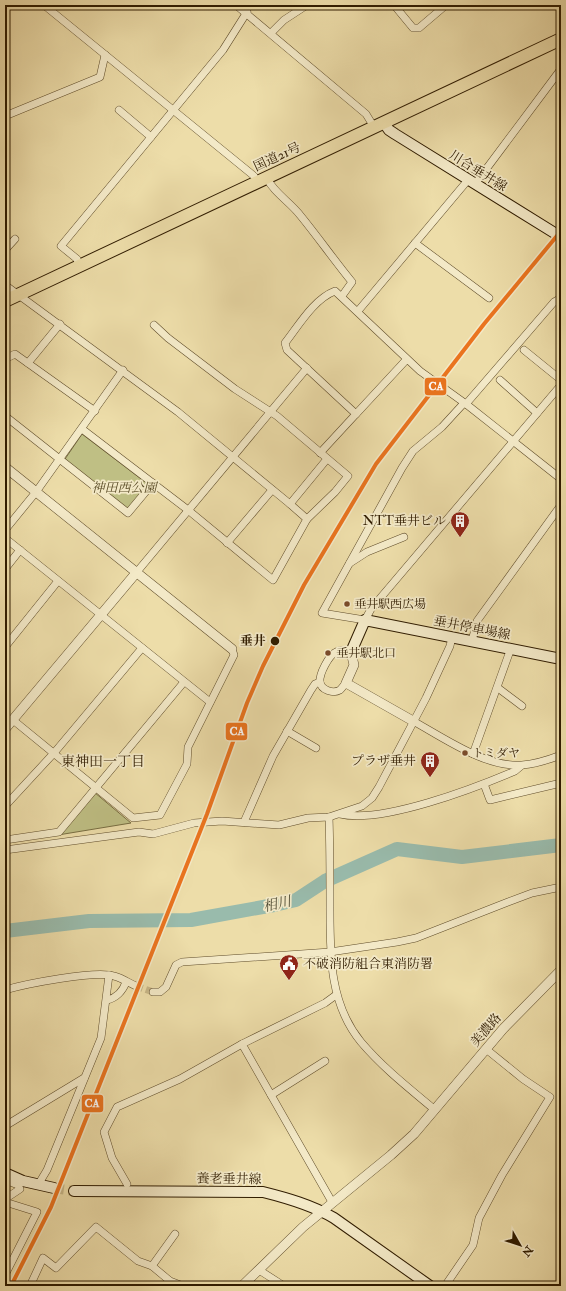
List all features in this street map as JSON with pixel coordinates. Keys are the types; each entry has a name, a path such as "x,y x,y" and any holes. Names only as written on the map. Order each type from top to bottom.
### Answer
{"highway":[{"name":"国道21号","path":"5,301 561,39"}],"main road":[{"name":"川合垂井線","path":"379,125 561,237"},
{"name":"垂井停車場線","path":"365,620 561,658"},
{"path":"351,652 365,620"},
{"path":"5,1173 38,1185 54,1188"},
{"name":"養老垂井線","path":"74,1191 263,1192 289,1198 322,1211 430,1286"}],"street":[{"path":"44,5 254,176 262,180 288,200 352,282 342,296"},
{"path":"236,5 379,125"},
{"path":"271,33 284,20 307,5"},
{"path":"394,5 414,28 419,28 446,5"},
{"path":"79,266 77,259 61,246 223,50 246,12"},
{"path":"5,116 100,77 105,55"},
{"path":"358,312 415,243 472,182 561,69"},
{"path":"119,110 151,137"},
{"path":"5,250 15,238"},
{"path":"415,243 489,298"},
{"path":"5,285 123,370 233,457 307,519"},
{"path":"356,414 286,350 285,343 319,301 335,291 420,371 465,403 561,479"},
{"path":"561,298 554,302 442,427 413,451 346,566 322,613 365,620 371,609 561,385"},
{"path":"28,363 60,324"},
{"path":"82,429 188,510 273,580 307,519 335,492 348,476 277,416 236,389 168,338 154,325"},
{"path":"524,350 561,380"},
{"path":"5,359 15,354 95,411"},
{"path":"320,453 407,359"},
{"path":"5,729 307,368"},
{"path":"5,530 60,460 123,370"},
{"path":"500,380 537,413"},
{"path":"5,416 128,513 153,483"},
{"path":"290,504 327,459"},
{"path":"5,467 232,649 234,655 188,747 187,764 160,815 133,818 5,714"},
{"path":"227,543 272,490"},
{"path":"472,641 477,621 561,505"},
{"path":"346,566 367,552 404,537"},
{"path":"5,538 210,702"},
{"path":"5,569 20,550"},
{"path":"5,647 58,581"},
{"path":"5,850 139,832 153,834 194,824 222,821 262,825 279,824 308,818 329,817 362,806 372,798 413,721 450,646 452,637"},
{"path":"5,806 54,753 142,648"},
{"path":"473,754 498,688 511,648"},
{"path":"343,650 351,652 354,664 346,682 340,690 334,692 328,691 320,682 322,673 331,656 336,651 343,650"},
{"path":"5,840 59,832 184,682"},
{"path":"244,822 260,782 286,731 315,684 320,682"},
{"path":"346,682 473,754 490,761 521,766 539,763 561,755"},
{"path":"498,688 522,706"},
{"path":"286,731 316,748"},
{"path":"340,814 350,816 369,816 469,790 515,771 521,766"},
{"path":"484,784 490,800 561,783"},
{"path":"329,817 330,949 336,994 347,1020 360,1041 377,1060 436,1110"},
{"path":"153,992 160,992 166,988 176,965 182,962 397,942 416,938 532,893 561,888"},
{"name":"美濃路","path":"242,1286 284,1244 414,1134 436,1110 503,1029 561,970"},
{"path":"38,1185 47,1170 101,1038 109,975"},
{"path":"5,990 49,981 86,976 109,975 114,975 136,986"},
{"path":"107,1000 124,989 126,982"},
{"path":"127,1184 112,1158 104,1132 117,1107 180,1079 242,1044 325,1003 336,994"},
{"path":"242,1044 332,1202"},
{"path":"445,1286 473,1245 479,1218 502,1175 550,1097 523,1079 486,1049"},
{"path":"271,1095 325,1061"},
{"path":"5,1126 84,1078"},
{"path":"5,1180 18,1185 20,1189 5,1200"},
{"path":"5,1200 37,1212 5,1275"},
{"path":"30,1286 43,1258 56,1268 96,1227 138,1262 152,1266 170,1281 183,1286"},
{"path":"152,1266 176,1234"},
{"path":"259,1270 284,1286"}],"green space":[{"name":"神田西公園","path":"82,434 149,485 128,513 63,462"},
{"path":"94,792 131,823 58,835"}],"waterway":[{"name":"相川","path":"5,931 89,921 191,920 274,905 296,900 325,881 397,849 462,857 561,845"}],"tunnel":[{"path":"136,986 153,992"},
{"path":"54,1188 74,1191"}],"transit line":[{"name":"CA","path":"11,1286 51,1207 207,814 247,703 263,666 304,585 376,464 484,324 561,231"}],"place":[{"name":"NTT垂井ビル","path":"460,538"},
{"name":"垂井駅西広場","path":"347,604"},
{"name":"垂井","path":"275,641"},
{"name":"垂井駅北口","path":"328,653"},
{"name":"トミダヤ","path":"465,753"},
{"name":"プラザ垂井","path":"430,778"},
{"name":"不破消防組合東消防署","path":"289,981"}],"district":[{"name":"東神田一丁目","path":"103,761"}]}
